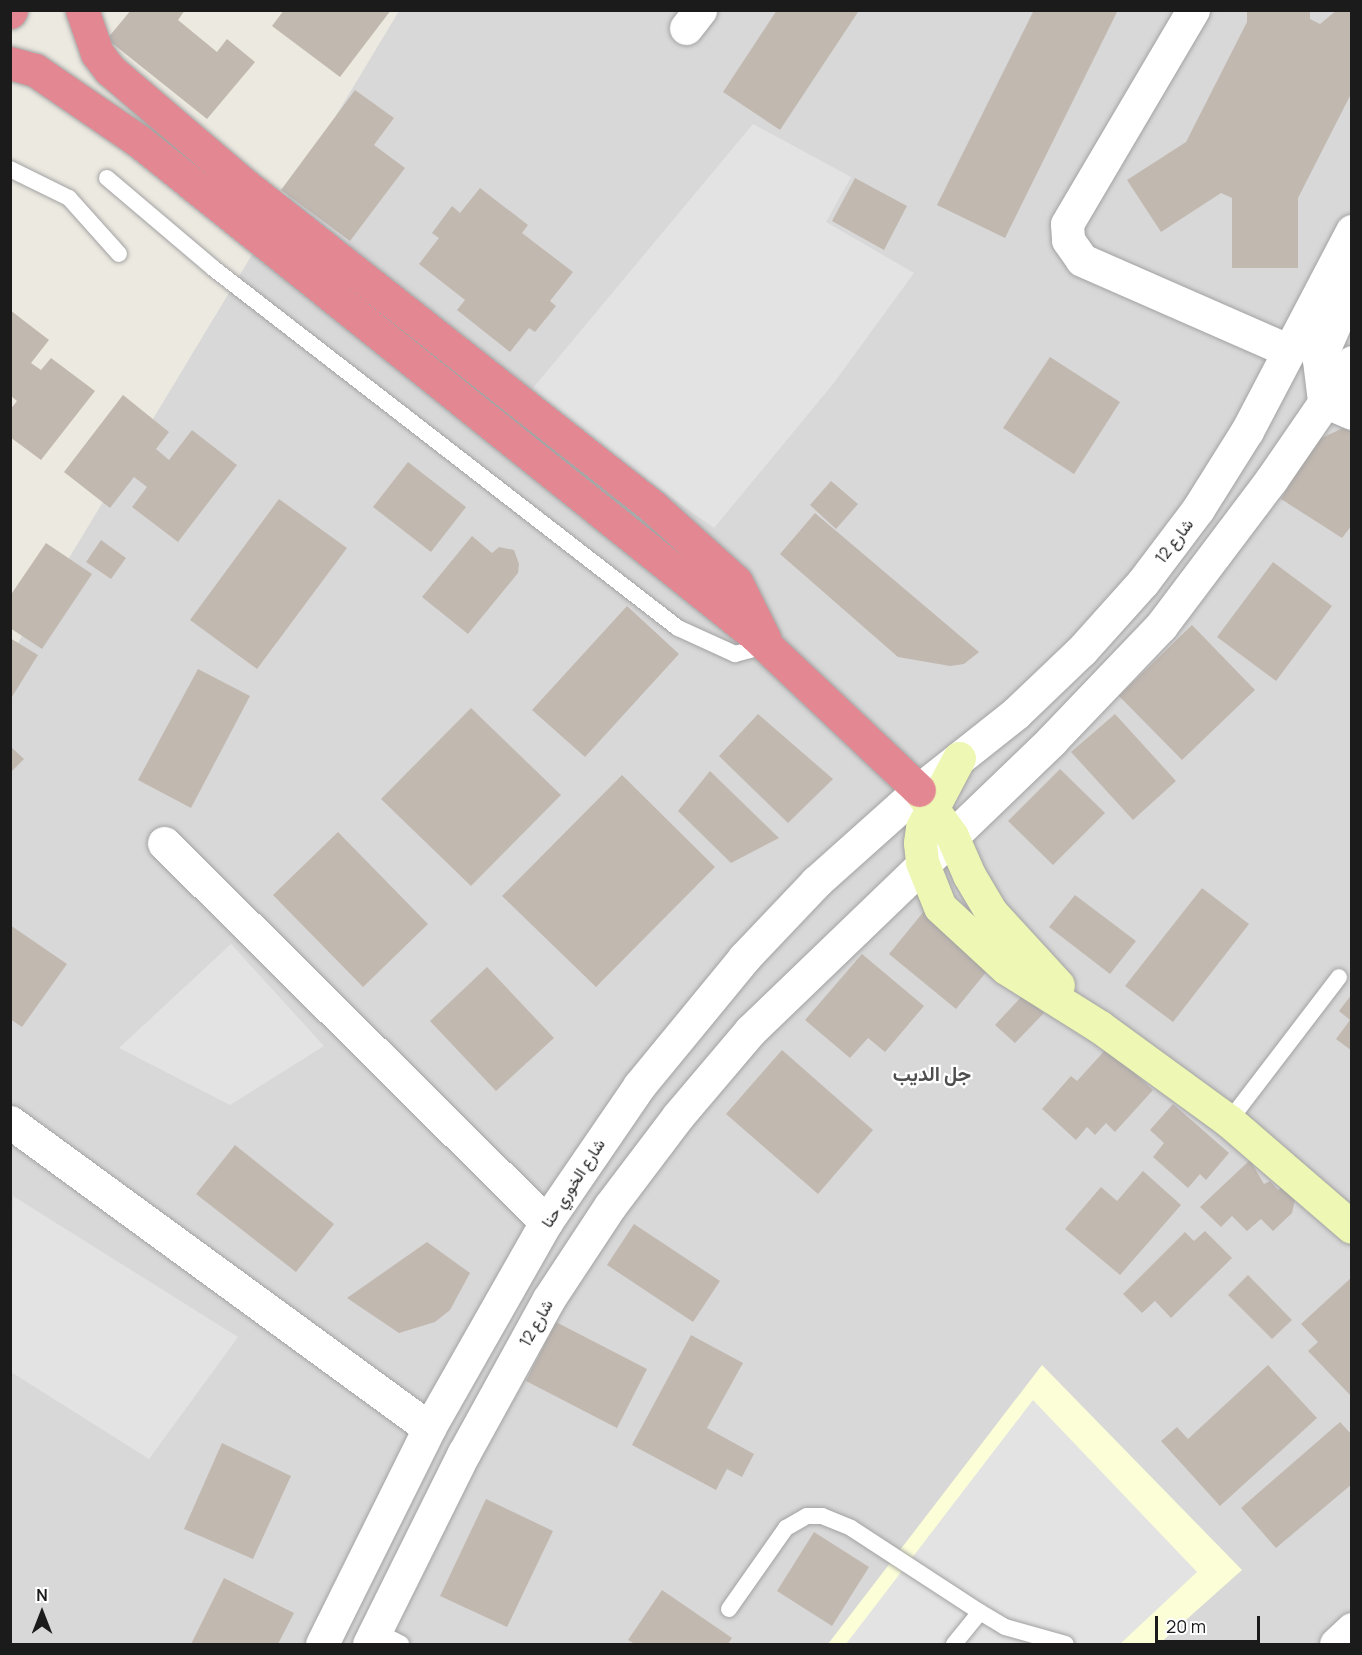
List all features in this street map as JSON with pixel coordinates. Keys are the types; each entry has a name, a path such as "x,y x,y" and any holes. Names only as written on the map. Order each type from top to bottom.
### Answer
{"highway":[{"path":"82,10 97,53 110,70 246,186 652,506 736,582 761,640"},
{"path":"10,63 35,70 140,142 761,640 926,799"}],"main road":[{"path":"926,799 952,836 969,875 991,912 1018,945 1100,1027"},
{"path":"926,799 922,828 922,862 940,908 972,940 1006,968 1100,1027 1229,1121 1352,1227"}],"street":[{"path":"1193,10 1067,224 1068,240 1082,260 1289,351"},
{"name":"شارع 12","path":"926,799 959,758 1016,713 1083,650 1143,582 1198,509 1241,441 1352,231"},
{"path":"1338,407 1319,360 1352,284"},
{"path":"922,862 952,836 1105,686 1161,626 1271,480 1338,407 1352,362"},
{"name":"شارع الخوري حنا","path":"321,1644 429,1428 546,1222 639,1086 744,958 816,882 926,799"},
{"path":"164,843 546,1222"},
{"name":"شارع 12","path":"382,1640 464,1453 548,1300 610,1206 750,1031 922,862"},
{"path":"10,1122 464,1453"},
{"path":"1336,1644 1352,1629"}],"lane":[{"path":"10,169 69,198 119,254"},
{"path":"107,178 213,268 678,628 735,654 761,640"},
{"path":"1229,1121 1339,977"},
{"path":"729,1609 786,1528 807,1516 822,1516 851,1528 1005,1627 1066,1644"},
{"path":"954,1644 980,1612"}],"shaded area":[{"path":"399,11 1351,11 1351,1644 11,1644 10,656"},
{"path":"753,124 851,177 826,222 914,273 833,384 714,528 528,394"},
{"path":"231,944 324,1046 230,1105 119,1048"},
{"path":"13,1196 238,1337 149,1459 11,1372"},
{"path":"1042,1365 1242,1570 1159,1644 828,1644"},
{"path":"1033,1400 1197,1572 1120,1644 846,1644"}],"building":[{"path":"131,10 185,10 178,20 217,52 227,39 255,62 207,119 107,39"},
{"path":"284,10 391,10 340,77 272,26"},
{"path":"777,10 858,12 780,130 723,92"},
{"path":"1034,10 1118,10 1005,238 937,205"},
{"path":"1247,10 1310,10 1310,19 1320,24 1337,10 1352,10 1352,92 1298,198 1298,268 1232,268 1232,198 1221,193 1161,232 1127,180 1186,142 1247,22"},
{"path":"355,90 394,118 374,145 405,168 350,241 281,190"},
{"path":"855,178 907,206 884,250 832,221"},
{"path":"480,188 528,225 522,233 573,272 550,301 556,306 535,332 529,328 510,352 457,310 465,300 419,264 439,238 432,233 452,206 460,213"},
{"path":"10,310 49,340 31,363 41,370 51,358 95,391 41,460 10,437 10,410 17,401 10,395"},
{"path":"1050,357 1120,402 1074,474 1003,428"},
{"path":"123,395 169,432 156,449 169,460 192,430 237,465 178,542 132,507 147,487 134,477 110,508 64,472"},
{"path":"1343,428 1352,432 1352,525 1342,538 1281,499 1315,441"},
{"path":"408,462 466,507 431,552 373,507"},
{"path":"831,481 858,504 836,529 810,505"},
{"path":"279,499 347,548 257,669 190,620"},
{"path":"815,513 979,652 964,664 950,666 898,657 780,554"},
{"path":"472,536 492,553 499,547 514,550 519,564 518,573 468,634 422,597"},
{"path":"101,540 126,558 111,579 86,562"},
{"path":"46,543 92,574 42,649 10,628 10,596"},
{"path":"1273,562 1332,606 1276,681 1217,637"},
{"path":"627,606 679,654 585,757 532,710"},
{"path":"1192,625 1255,690 1182,760 1119,696"},
{"path":"10,638 38,655 10,700"},
{"path":"198,669 250,696 191,808 138,780"},
{"path":"471,708 561,795 471,886 381,799"},
{"path":"758,714 833,779 788,823 719,756"},
{"path":"1115,714 1176,781 1133,820 1071,752"},
{"path":"10,746 24,759 10,773"},
{"path":"1060,769 1105,813 1053,865 1008,821"},
{"path":"710,771 779,838 731,863 678,811"},
{"path":"622,775 715,867 596,987 502,896"},
{"path":"338,832 428,924 363,987 273,895"},
{"path":"1202,888 1249,924 1173,1022 1125,986"},
{"path":"1075,895 1136,941 1110,974 1049,927"},
{"path":"925,910 992,965 956,1009 889,954"},
{"path":"10,925 67,964 22,1027 10,1019"},
{"path":"862,954 924,1006 885,1052 868,1038 850,1058 805,1020"},
{"path":"487,967 554,1038 496,1091 430,1021"},
{"path":"1024,994 1044,1013 1015,1043 995,1025"},
{"path":"1352,994 1352,1051 1336,1039 1350,1020 1339,1011"},
{"path":"1107,1048 1153,1090 1115,1132 1106,1123 1095,1135 1087,1127 1076,1140 1042,1109 1071,1076 1077,1081"},
{"path":"782,1050 873,1130 818,1194 726,1114"},
{"path":"1173,1104 1229,1153 1206,1180 1200,1174 1188,1188 1153,1157 1164,1143 1150,1130"},
{"path":"235,1145 334,1224 296,1272 196,1194"},
{"path":"1250,1160 1264,1184 1270,1181 1278,1190 1282,1187 1295,1200 1292,1213 1273,1231 1261,1219 1247,1231 1232,1216 1221,1227 1200,1207"},
{"path":"1143,1171 1181,1205 1120,1275 1065,1229 1101,1187 1117,1201"},
{"path":"634,1224 720,1281 693,1322 607,1265"},
{"path":"1205,1231 1232,1258 1171,1318 1155,1301 1142,1313 1123,1294 1185,1232 1194,1241"},
{"path":"427,1242 470,1273 450,1310 435,1322 399,1333 347,1298"},
{"path":"1248,1275 1292,1320 1272,1339 1228,1295"},
{"path":"1352,1277 1352,1397 1308,1351 1318,1342 1301,1324"},
{"path":"556,1322 647,1369 617,1428 526,1381"},
{"path":"691,1335 743,1363 707,1428 754,1454 742,1477 727,1469 716,1490 632,1445"},
{"path":"1268,1365 1317,1418 1220,1506 1161,1441 1177,1427 1188,1439"},
{"path":"1340,1422 1352,1435 1352,1484 1276,1548 1241,1508"},
{"path":"222,1443 291,1476 253,1559 184,1529"},
{"path":"486,1499 553,1531 507,1627 440,1596"},
{"path":"814,1532 869,1567 832,1626 777,1591"},
{"path":"224,1578 294,1613 278,1644 191,1644"},
{"path":"662,1590 732,1638 728,1644 635,1644 628,1640"}],"district":[{"name":"جل الديب","path":"932,1073"}]}
